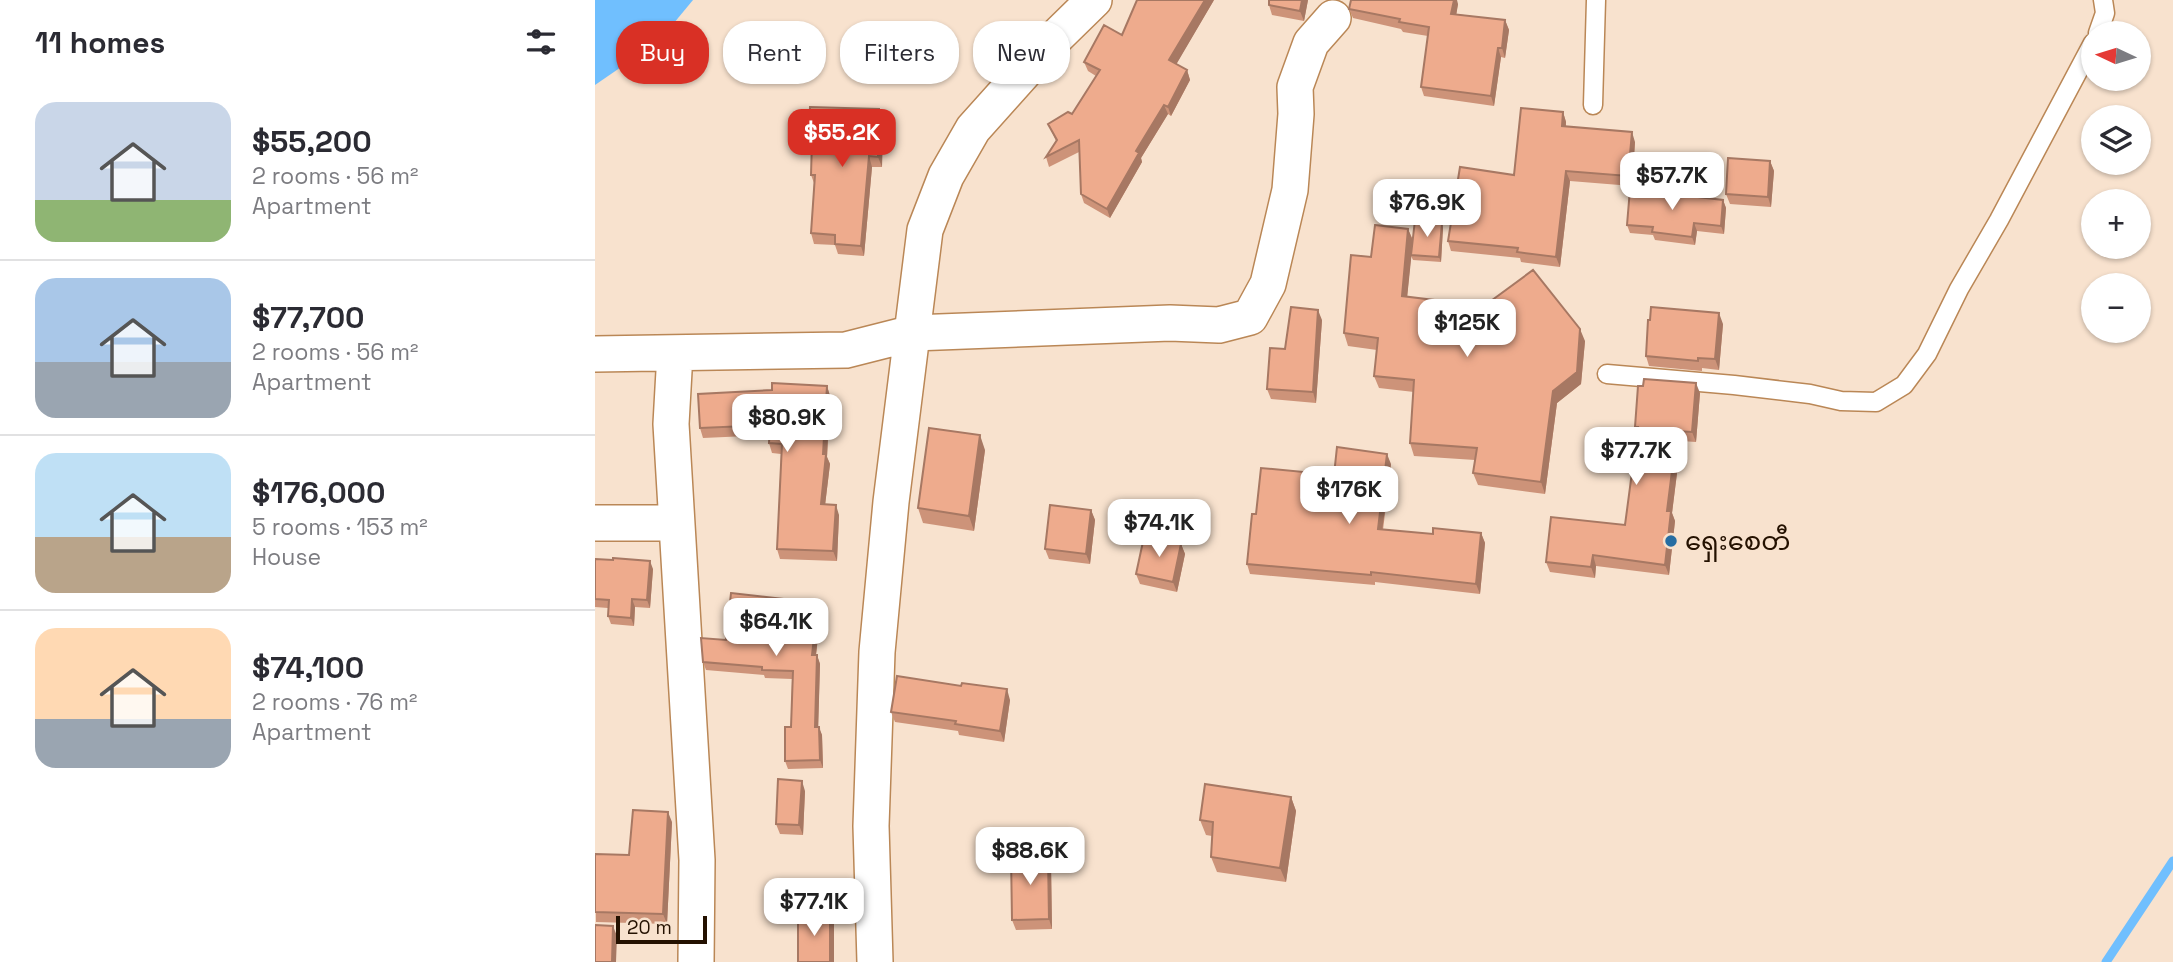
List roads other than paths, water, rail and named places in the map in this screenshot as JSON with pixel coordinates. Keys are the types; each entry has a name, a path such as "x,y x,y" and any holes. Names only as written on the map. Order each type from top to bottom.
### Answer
{"street":[{"path":"875,962 871,825 877,652 891,502 925,230 946,177 973,130 1050,43 1094,0"},
{"path":"595,354 846,350 913,333 1170,323 1219,325 1249,317 1268,284 1290,190 1296,114 1295,87 1311,43 1333,18"},
{"path":"675,353 671,424 697,860 697,962"},
{"path":"595,523 676,523"}],"lane":[{"path":"1593,105 1596,0"},
{"path":"2102,21 2105,13 2103,0"},
{"path":"1607,374 1759,388 1841,401 1876,402 1904,385 1927,354 1959,289 2081,66"}],"water":[{"path":"595,0 693,0 676,21 616,21 616,71 595,85"}],"waterway":[{"path":"2106,962 2173,861"}],"place":[{"name":"ရှေးစေတီ","path":"1671,541"}]}
